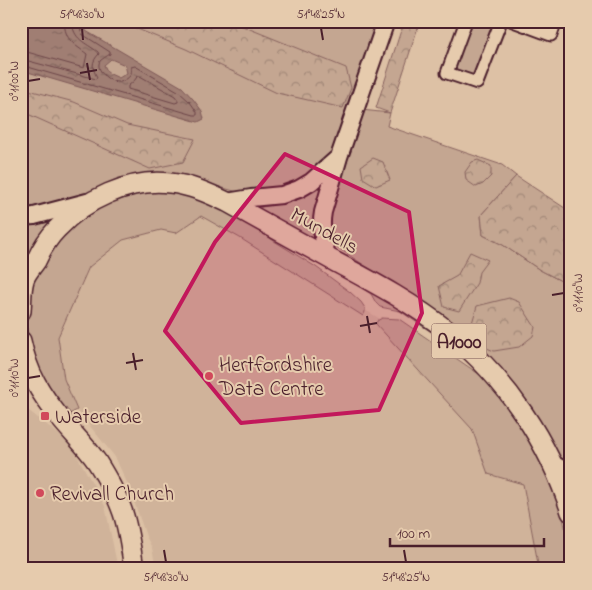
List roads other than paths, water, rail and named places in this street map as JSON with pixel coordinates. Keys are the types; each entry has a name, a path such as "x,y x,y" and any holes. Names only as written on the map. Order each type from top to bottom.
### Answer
{"main road":[{"name":"Mundells","path":"21,311 23,272 57,229 94,200 123,188 146,184 168,182 199,190 227,202 372,282 405,301 450,333 490,370 512,397 541,441 553,464 571,512"},
{"path":"21,341 36,386 60,419 96,461 111,487 123,513 134,569"}],"street":[{"path":"327,257 321,231 321,222 339,157 386,21"},
{"path":"466,21 447,73 477,83 501,21"},
{"path":"513,21 551,35 556,21"},
{"path":"227,202 282,195 299,189 311,182 339,157"},
{"path":"21,217 34,216 94,200"},
{"path":"553,464 571,474"}],"water":[{"path":"21,21 83,21 86,31 182,87 202,111 204,119 198,122 21,70","holes":["111,59 125,65 127,73 119,78 108,73 104,65"]}],"place":[{"name":"Hertfordshire Data Centre","path":"209,376"},
{"name":"Waterside","path":"45,416"},
{"name":"Revivall Church","path":"40,493"}]}
